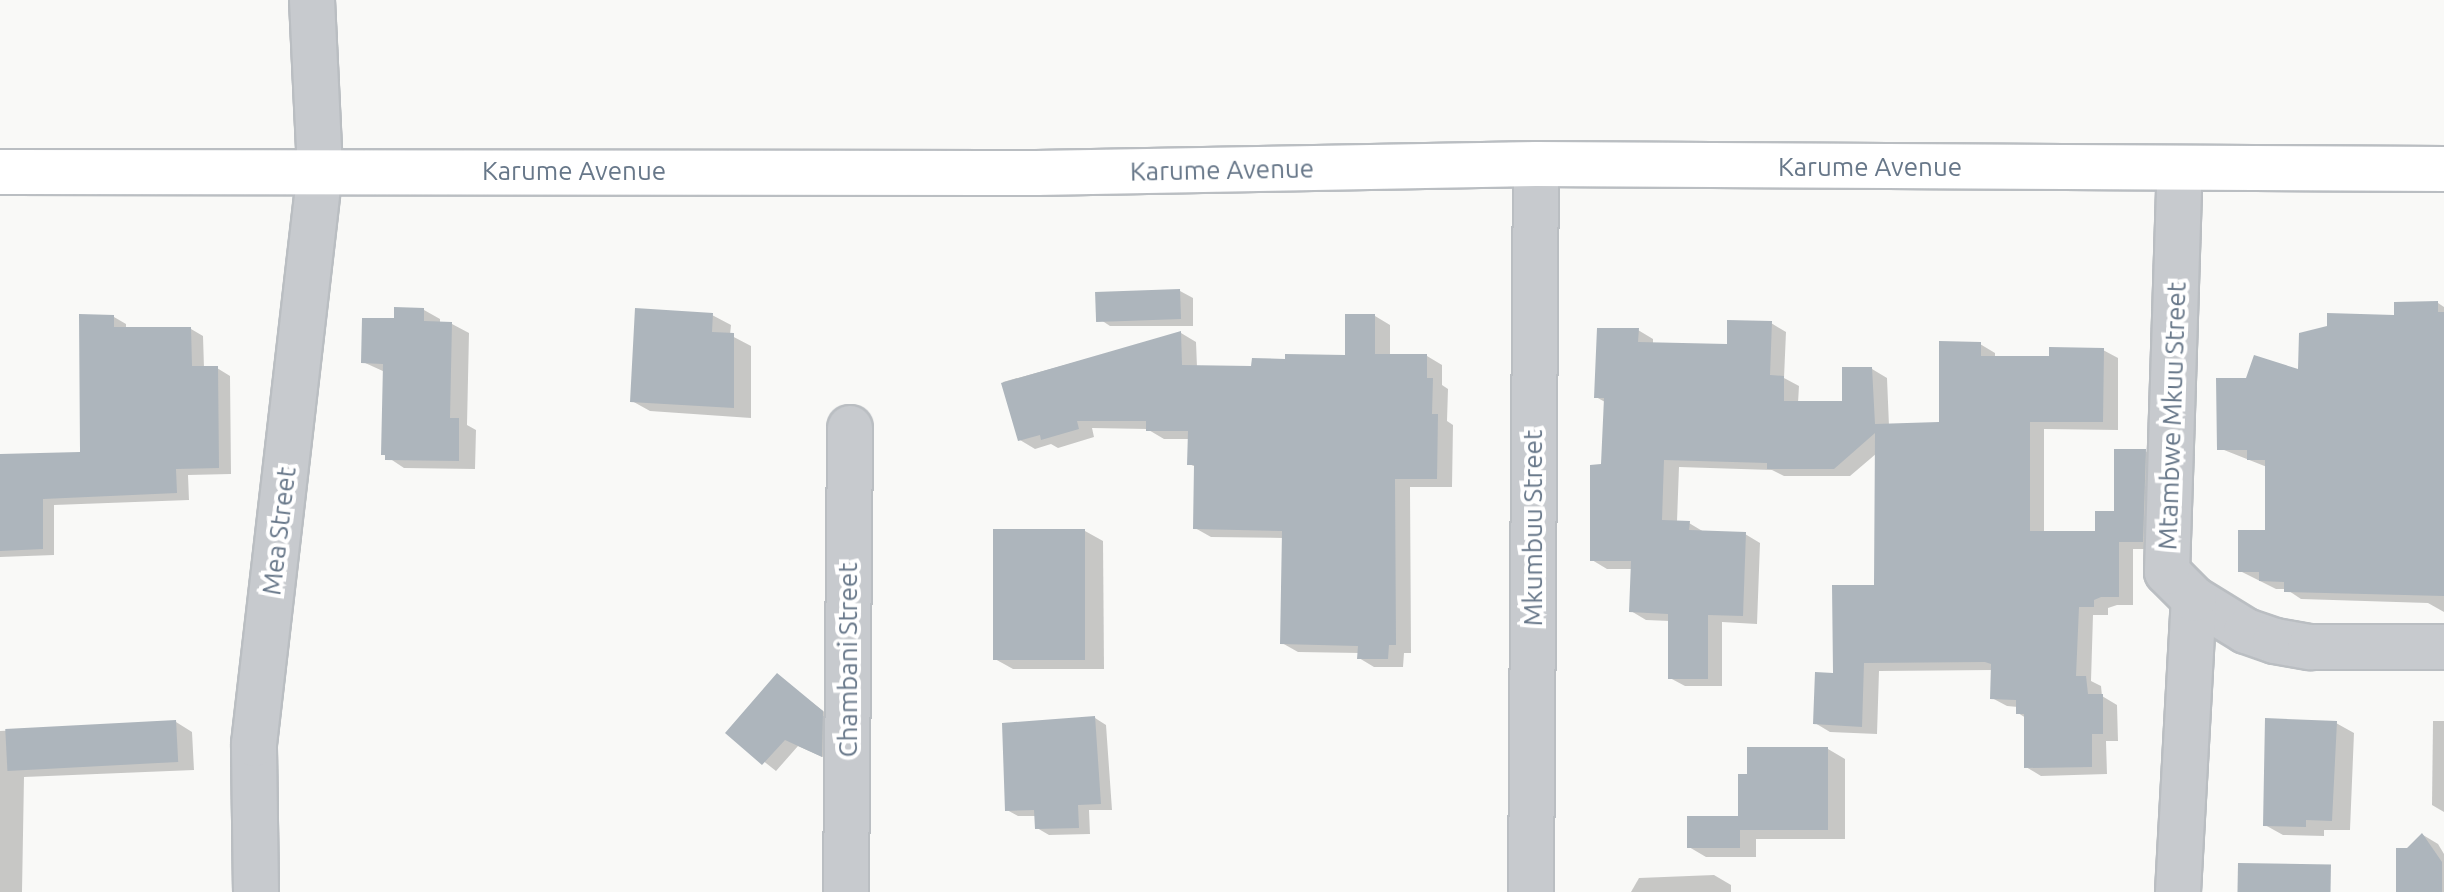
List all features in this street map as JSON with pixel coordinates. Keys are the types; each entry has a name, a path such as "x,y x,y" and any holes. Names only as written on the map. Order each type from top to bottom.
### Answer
{"main road":[{"name":"Karume Avenue","path":"0,172 1036,173 1536,164 2444,169"}],"street":[{"name":"Mea Street","path":"256,892 254,744 320,170 312,0"},
{"name":"Mkumbuu Street","path":"1531,892 1536,164"},
{"name":"Mtambwe Mkuu Street","path":"2180,169 2167,572 2194,599 2246,631 2275,641 2310,647 2444,647"},
{"name":"Chambani Street","path":"846,892 850,428"},
{"path":"2178,892 2194,599"}],"building":[{"path":"1180,289 1181,319 1096,322 1095,292"},
{"path":"2438,301 2438,312 2444,312 2444,596 2284,592 2284,582 2259,581 2259,572 2238,572 2238,530 2265,530 2265,460 2247,460 2247,450 2217,450 2216,378 2246,378 2254,355 2298,369 2299,333 2327,326 2327,313 2394,315 2394,302"},
{"path":"394,307 424,308 424,321 452,322 450,418 459,418 459,461 385,460 385,455 381,455 383,364 361,363 362,318 394,318"},
{"path":"635,308 713,313 712,332 734,333 734,408 630,402"},
{"path":"79,314 114,315 114,327 191,327 192,366 218,366 219,468 176,469 177,493 43,499 43,549 0,551 0,454 80,452"},
{"path":"1345,314 1375,314 1375,354 1427,354 1427,378 1433,378 1432,414 1438,414 1437,479 1395,479 1396,645 1389,645 1388,659 1357,659 1358,646 1280,644 1282,531 1193,529 1194,465 1187,465 1188,431 1146,431 1146,421 1077,421 1079,429 1041,440 1040,435 1018,441 1001,383 1181,331 1182,365 1251,366 1252,358 1285,359 1285,354 1345,355"},
{"path":"1727,320 1772,321 1770,375 1784,376 1784,401 1842,401 1842,367 1872,367 1875,424 1939,422 1939,341 1981,342 1981,356 2049,356 2049,347 2104,348 2103,422 2030,422 2030,531 2095,531 2095,511 2114,511 2114,449 2146,449 2143,542 2119,542 2119,597 2101,597 2094,600 2094,607 2079,607 2076,676 2086,676 2088,694 2103,694 2103,734 2092,734 2092,767 2024,768 2024,714 2016,714 2016,700 1990,699 1991,664 1985,662 1864,663 1862,727 1813,724 1815,672 1833,673 1832,585 1874,585 1875,433 1834,469 1767,469 1767,463 1664,460 1662,520 1690,521 1689,530 1746,532 1743,616 1708,615 1708,679 1668,679 1668,614 1629,612 1631,561 1590,561 1590,465 1601,464 1604,398 1594,398 1597,328 1639,328 1638,342 1727,344"},
{"path":"993,529 1085,529 1085,660 993,660"},
{"path":"777,673 823,711 822,757 785,740 762,765 725,733"},
{"path":"1095,716 1101,804 1078,805 1079,828 1035,829 1034,810 1005,811 1002,723"},
{"path":"2265,718 2337,721 2332,821 2306,820 2306,827 2263,826"},
{"path":"176,720 178,762 7,771 5,729"},
{"path":"1747,747 1828,747 1828,830 1740,830 1740,848 1687,848 1687,816 1738,816 1738,774 1747,774"},
{"path":"2422,833 2442,862 2442,892 2396,892 2396,848 2407,848"},
{"path":"2238,863 2331,865 2331,892 2237,892"}]}
